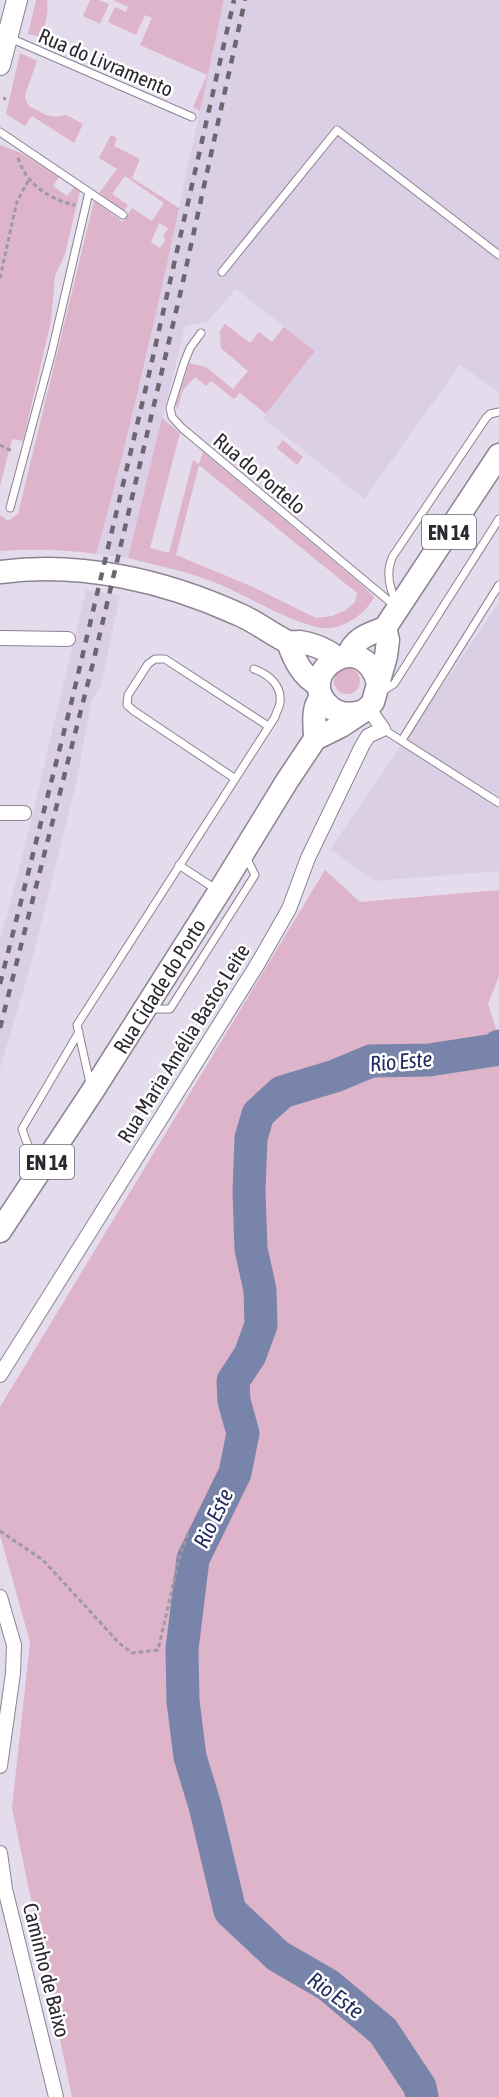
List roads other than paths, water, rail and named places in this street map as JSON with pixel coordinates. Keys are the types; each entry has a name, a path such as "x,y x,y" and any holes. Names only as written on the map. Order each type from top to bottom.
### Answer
{"main road":[{"name":"EN 14","path":"385,628 499,455"},
{"path":"0,572 87,571 152,583 196,596 240,615 288,642 316,645 343,657 359,657 369,663 375,672 371,699 352,714 342,714 334,710 304,674 288,642"},
{"path":"385,628 388,640 386,656 371,699 341,726 315,739 316,705 321,675 325,667 343,657 361,638 385,628"},
{"name":"Rua Cidade do Porto","path":"0,1231 39,1175 315,739"}],"street":[{"path":"0,65 17,0"},
{"path":"0,638 68,639"},
{"path":"371,699 383,729"},
{"name":"Rua Maria Amélia Bastos Leite","path":"0,1374 257,966 289,909 308,858 362,746 368,736 383,729"},
{"path":"0,813 24,813"},
{"path":"0,1597 15,1646 0,1766"},
{"name":"Caminho de Baixo","path":"0,1853 5,1889 56,2097"}],"lane":[{"name":"Rua do Livramento","path":"8,37 192,117"},
{"path":"222,272 337,130 499,255"},
{"path":"0,132 123,215"},
{"path":"10,508 52,351 89,192"},
{"name":"Rua do Portelo","path":"201,333 190,348 184,363 170,408 172,417 182,428 399,609"},
{"path":"399,609 389,582 390,562 393,556 486,418 490,414 499,412"},
{"path":"371,699 394,684 499,519"},
{"path":"402,740 499,585"},
{"path":"234,778 127,705 128,695 148,664 155,659 165,659 268,726"},
{"path":"92,1092 77,1025 275,717 280,702 278,687 265,673 254,669"},
{"path":"383,729 499,803"},
{"path":"145,1008 170,1009 249,885 255,875 243,851"},
{"path":"179,865 219,892"},
{"path":"39,1175 22,1129 79,1032"}],"waterway":[{"name":"Rio Este","path":"422,2097 420,2087 383,2031 328,1985 278,1956 230,1911 205,1806 190,1757 183,1701 182,1649 193,1559 235,1473 243,1433 234,1401 233,1381 250,1355 261,1325 260,1290 251,1249 249,1191 251,1138 258,1114 282,1092 335,1076 371,1061 429,1060 494,1050 499,1046"}],"railway":[{"path":"0,984 71,704 234,0"},
{"path":"0,1028 93,663 182,286 245,0"}]}
